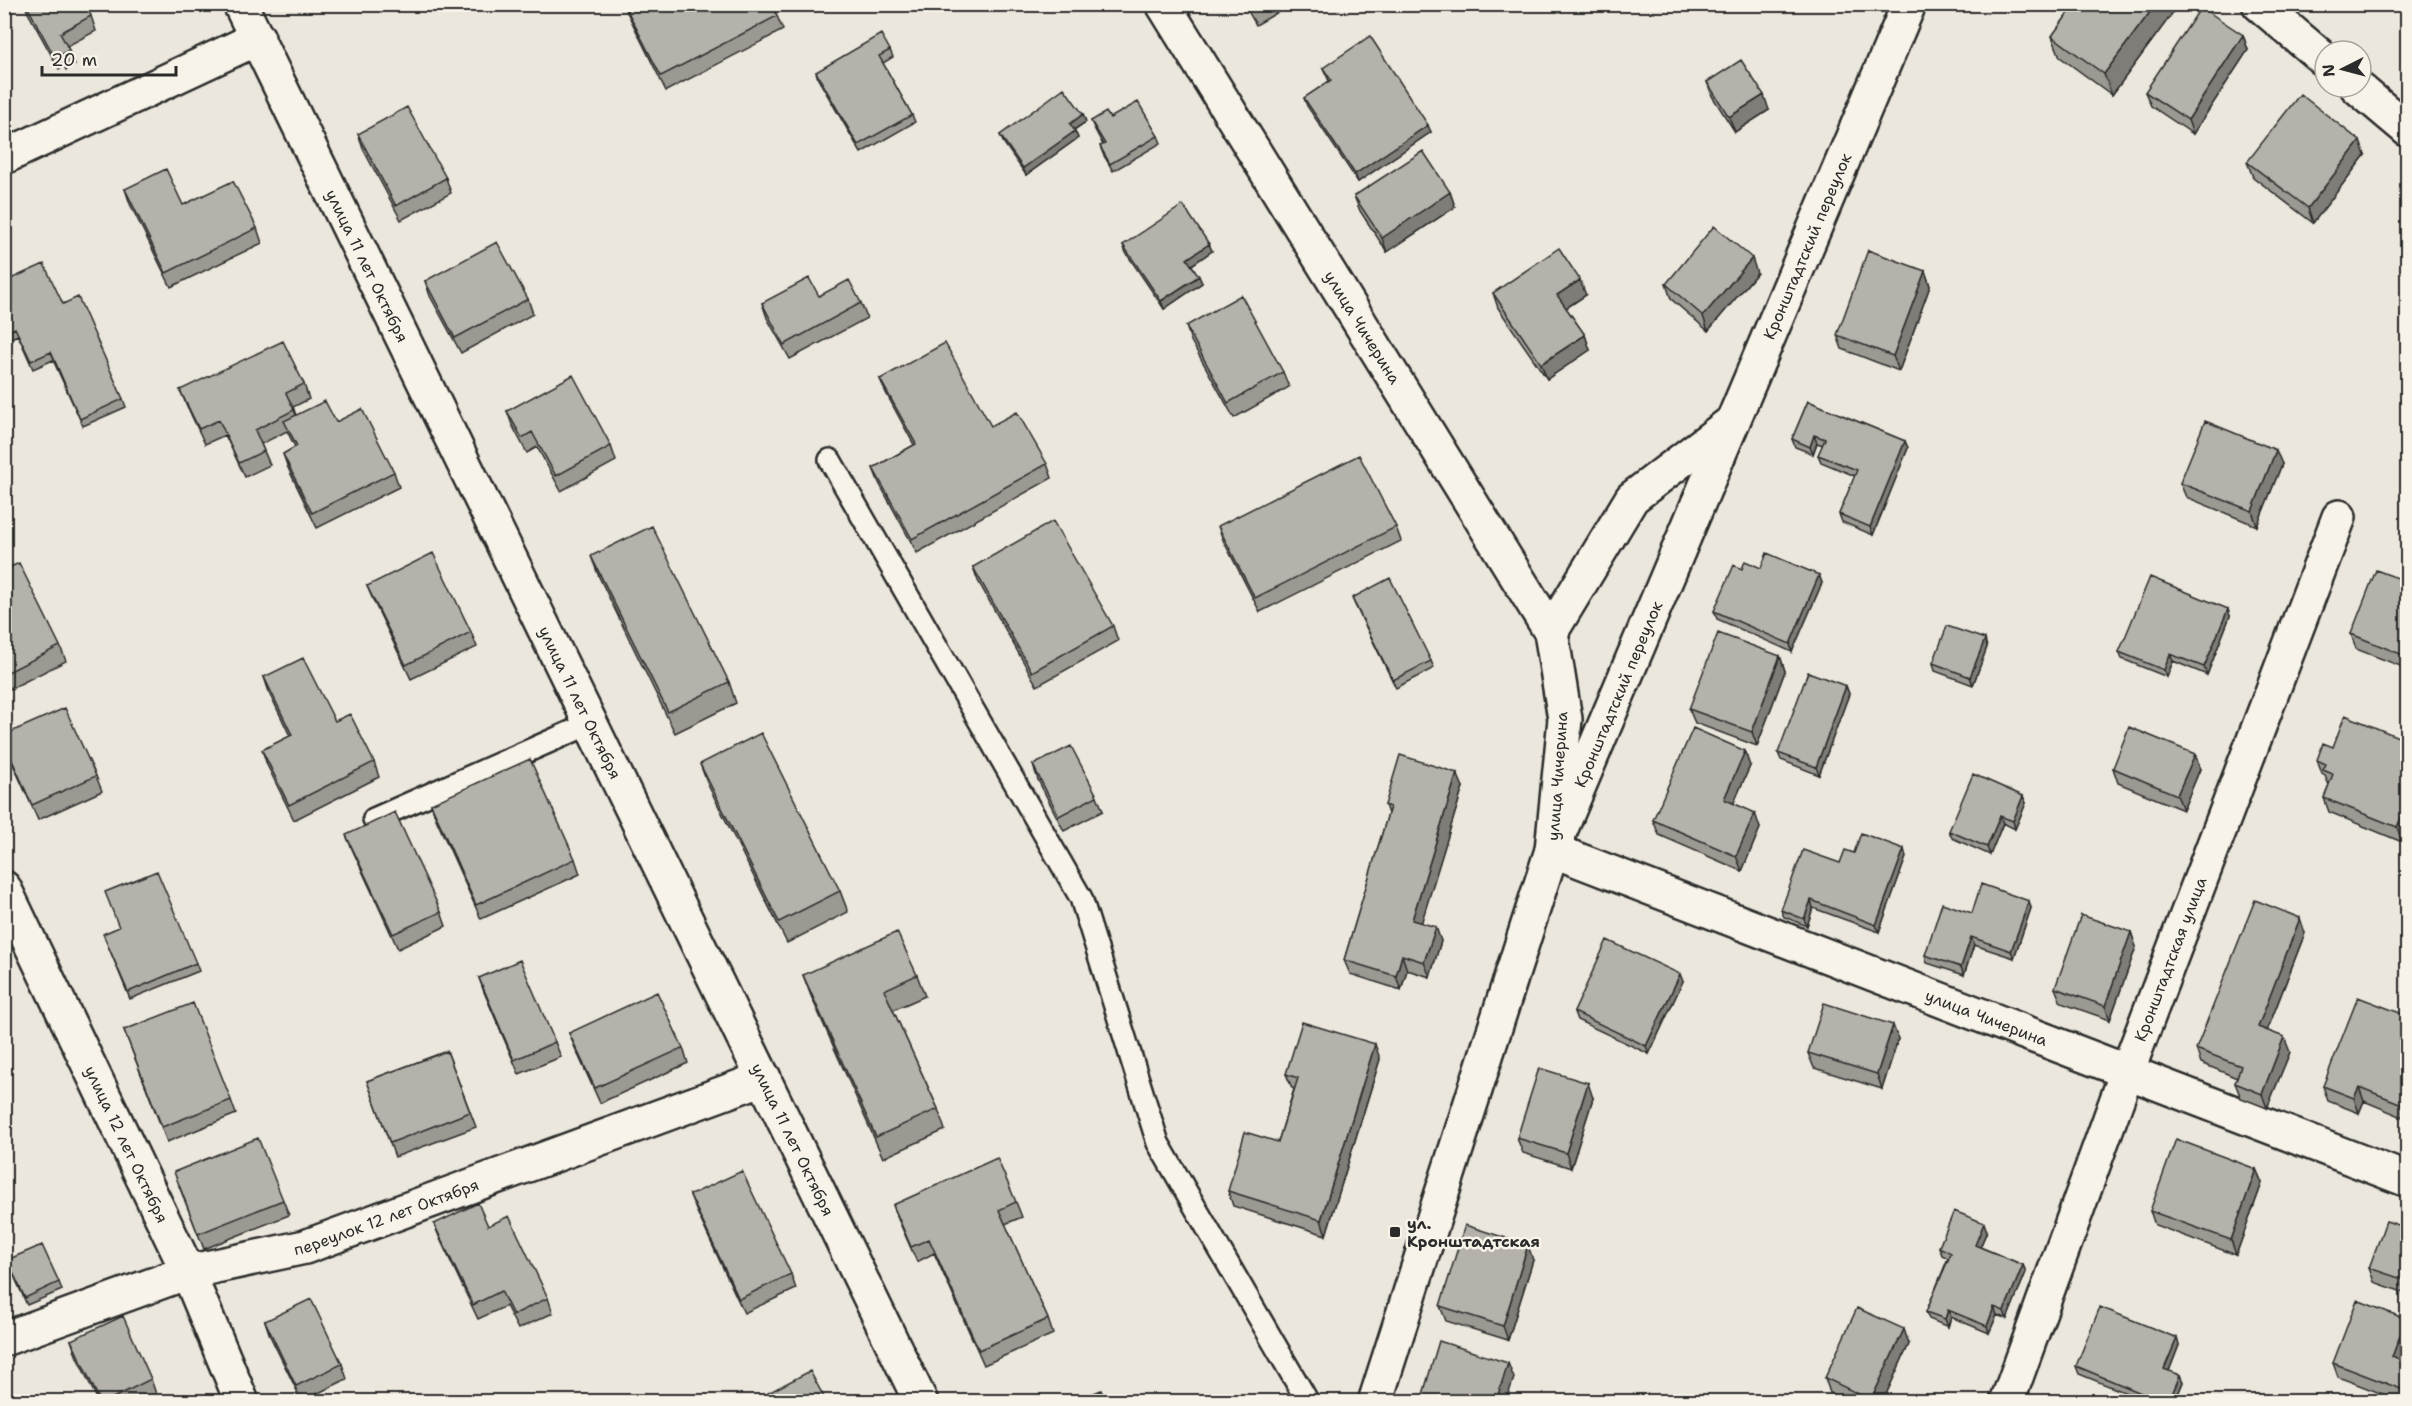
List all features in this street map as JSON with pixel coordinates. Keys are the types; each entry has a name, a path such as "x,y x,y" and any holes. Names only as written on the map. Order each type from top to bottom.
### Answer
{"street":[{"name":"улица 11 лет Октября","path":"240,4 921,1401"},
{"name":"улица Чичерина","path":"1163,4 1551,632 1564,719 1552,850 2408,1180"},
{"name":"Кронштадтский переулок","path":"1375,1401 1552,850 1909,4"},
{"path":"2259,4 2313,50"},
{"path":"4,157 258,38"},
{"path":"2371,99 2408,130"},
{"path":"1551,632 1632,498 1733,421"},
{"name":"Кронштадтская улица","path":"2007,1401 2127,1072 2338,517"},
{"name":"улица 12 лет Октября","path":"4,888 188,1272 242,1401"},
{"name":"переулок 12 лет Октября","path":"4,1339 188,1272 305,1247 764,1078"}],"lane":[{"path":"830,460 1080,898 1158,1143 1308,1401"},
{"path":"374,819 589,724"}],"building":[{"path":"26,4 85,4 91,16 60,33 69,50 61,55 58,51 53,54"},
{"path":"624,4 772,4 777,16 661,76"},
{"path":"1247,4 1261,4 1251,10"},
{"path":"2075,4 2156,4 2104,74 2052,36"},
{"path":"2201,7 2243,35 2188,120 2145,92"},
{"path":"881,34 890,50 879,56 912,115 858,145 816,72"},
{"path":"1370,36 1428,125 1355,174 1304,98 1331,80 1323,68"},
{"path":"1741,60 1764,95 1729,117 1707,82"},
{"path":"1064,88 1083,114 1070,124 1075,131 1023,168 1000,135"},
{"path":"2300,94 2360,141 2308,208 2247,162"},
{"path":"1138,102 1158,136 1110,164 1100,146 1105,144 1091,121 1106,112 1110,118"},
{"path":"407,107 446,178 396,206 358,134"},
{"path":"1423,151 1450,192 1382,238 1354,196"},
{"path":"166,169 183,205 233,181 257,228 166,273 125,189"},
{"path":"1183,205 1209,244 1187,259 1199,276 1161,301 1123,245"},
{"path":"1714,226 1752,258 1703,316 1666,284"},
{"path":"497,242 528,299 455,338 425,281"},
{"path":"1559,248 1580,280 1557,295 1585,335 1541,364 1493,293"},
{"path":"1868,250 1925,271 1893,356 1837,335"},
{"path":"44,264 63,304 78,297 123,399 80,419 51,352 31,361 15,328 4,333 4,282"},
{"path":"2408,269 2408,279 2403,275"},
{"path":"809,278 819,296 849,280 861,303 784,345 762,303"},
{"path":"1241,295 1283,372 1228,403 1186,326"},
{"path":"283,341 304,384 286,393 294,410 255,430 264,451 239,463 219,420 199,429 180,390"},
{"path":"945,343 991,426 1017,412 1047,464 912,539 873,468 916,444 880,379"},
{"path":"573,375 611,446 556,476 532,432 522,438 507,411"},
{"path":"325,401 336,422 362,409 394,472 312,513 283,454 297,446 284,421"},
{"path":"1808,401 1905,441 1870,527 1839,514 1857,470 1818,455 1825,439 1814,435 1810,447 1792,439"},
{"path":"2205,421 2276,450 2252,511 2180,483"},
{"path":"1359,455 1396,527 1255,598 1218,526"},
{"path":"1053,521 1113,626 1032,672 973,567"},
{"path":"652,526 729,682 668,712 591,556"},
{"path":"433,553 471,632 406,665 367,586"},
{"path":"1767,553 1819,575 1790,644 1714,611 1734,565 1742,569 1745,561 1761,568"},
{"path":"19,563 60,646 4,674 4,570"},
{"path":"2376,570 2408,582 2408,657 2351,634"},
{"path":"2150,577 2228,609 2204,667 2170,654 2164,670 2119,652"},
{"path":"1390,578 1431,661 1393,680 1352,598"},
{"path":"1947,626 1985,639 1970,677 1933,663"},
{"path":"1718,633 1780,656 1752,732 1689,709"},
{"path":"303,658 335,721 350,714 374,762 289,805 262,750 292,735 264,677"},
{"path":"1808,672 1846,686 1816,767 1778,753"},
{"path":"65,708 96,776 32,805 4,742 4,735"},
{"path":"2345,715 2408,741 2408,801 2397,827 2324,798 2333,774 2323,770 2326,764 2317,760 2323,743 2333,747"},
{"path":"2129,727 2195,754 2177,795 2113,768"},
{"path":"1693,728 1745,751 1724,799 1755,813 1736,856 1653,820"},
{"path":"761,733 840,891 779,922 700,764"},
{"path":"1071,746 1097,796 1059,816 1033,765"},
{"path":"1400,755 1457,773 1412,920 1436,927 1424,962 1402,955 1396,976 1344,960 1390,807 1385,805"},
{"path":"530,759 575,859 476,905 431,804"},
{"path":"1973,774 2023,796 2013,821 2000,816 1987,847 1949,831"},
{"path":"395,812 441,912 393,934 346,835"},
{"path":"1861,833 1904,849 1876,925 1811,900 1804,919 1781,910 1803,850 1840,863 1845,850 1854,853"},
{"path":"157,871 196,963 128,992 103,934 119,927 105,892"},
{"path":"1981,884 2029,901 2011,951 1971,937 1961,967 1925,955 1942,903 1972,913"},
{"path":"2255,900 2300,918 2258,1027 2284,1037 2262,1094 2235,1083 2241,1066 2196,1049"},
{"path":"2081,915 2131,932 2105,1006 2055,988"},
{"path":"897,932 917,975 884,990 938,1109 876,1137 803,975"},
{"path":"1607,940 1680,974 1646,1046 1574,1012"},
{"path":"520,960 555,1042 514,1060 479,978"},
{"path":"657,992 683,1048 595,1088 569,1033"},
{"path":"2358,997 2408,1016 2408,1089 2402,1104 2359,1087 2354,1098 2323,1086"},
{"path":"193,1003 231,1100 162,1127 124,1030"},
{"path":"1824,1003 1893,1025 1877,1074 1808,1053"},
{"path":"1302,1022 1375,1044 1321,1220 1228,1191 1245,1132 1278,1142 1298,1078 1286,1074"},
{"path":"447,1051 470,1112 390,1143 367,1081"},
{"path":"1539,1068 1588,1083 1566,1153 1517,1138"},
{"path":"258,1138 283,1200 198,1234 174,1172"},
{"path":"2176,1139 2256,1169 2231,1240 2150,1211"},
{"path":"997,1158 1016,1202 999,1210 1048,1319 979,1350 929,1239 911,1247 893,1205"},
{"path":"742,1171 791,1274 739,1299 690,1195"},
{"path":"478,1203 488,1226 509,1216 548,1298 513,1315 501,1291 473,1305 434,1224"},
{"path":"1954,1211 1984,1223 1975,1245 2023,1265 2004,1311 1994,1307 1987,1326 1948,1310 1945,1319 1926,1312 1951,1253 1939,1247"},
{"path":"2386,1221 2408,1228 2408,1281 2369,1268"},
{"path":"1465,1225 1528,1245 1503,1326 1440,1306"},
{"path":"42,1245 59,1282 25,1298 7,1260"},
{"path":"311,1299 342,1364 296,1386 265,1321"},
{"path":"2357,1300 2406,1319 2392,1357 2408,1363 2408,1372 2401,1389 2333,1363"},
{"path":"2100,1307 2177,1338 2164,1369 2180,1375 2170,1399 2156,1392 2153,1398 2076,1366"},
{"path":"1857,1308 1904,1329 1871,1400 1825,1378"},
{"path":"123,1316 151,1379 107,1401 100,1401 71,1340"},
{"path":"1439,1341 1508,1363 1496,1401 1421,1401"},
{"path":"810,1371 826,1401 772,1401 768,1393"},
{"path":"1101,1390 1106,1401 1075,1401"}],"place":[{"name":"ул. Кронштадтская","path":"1395,1232"}]}
